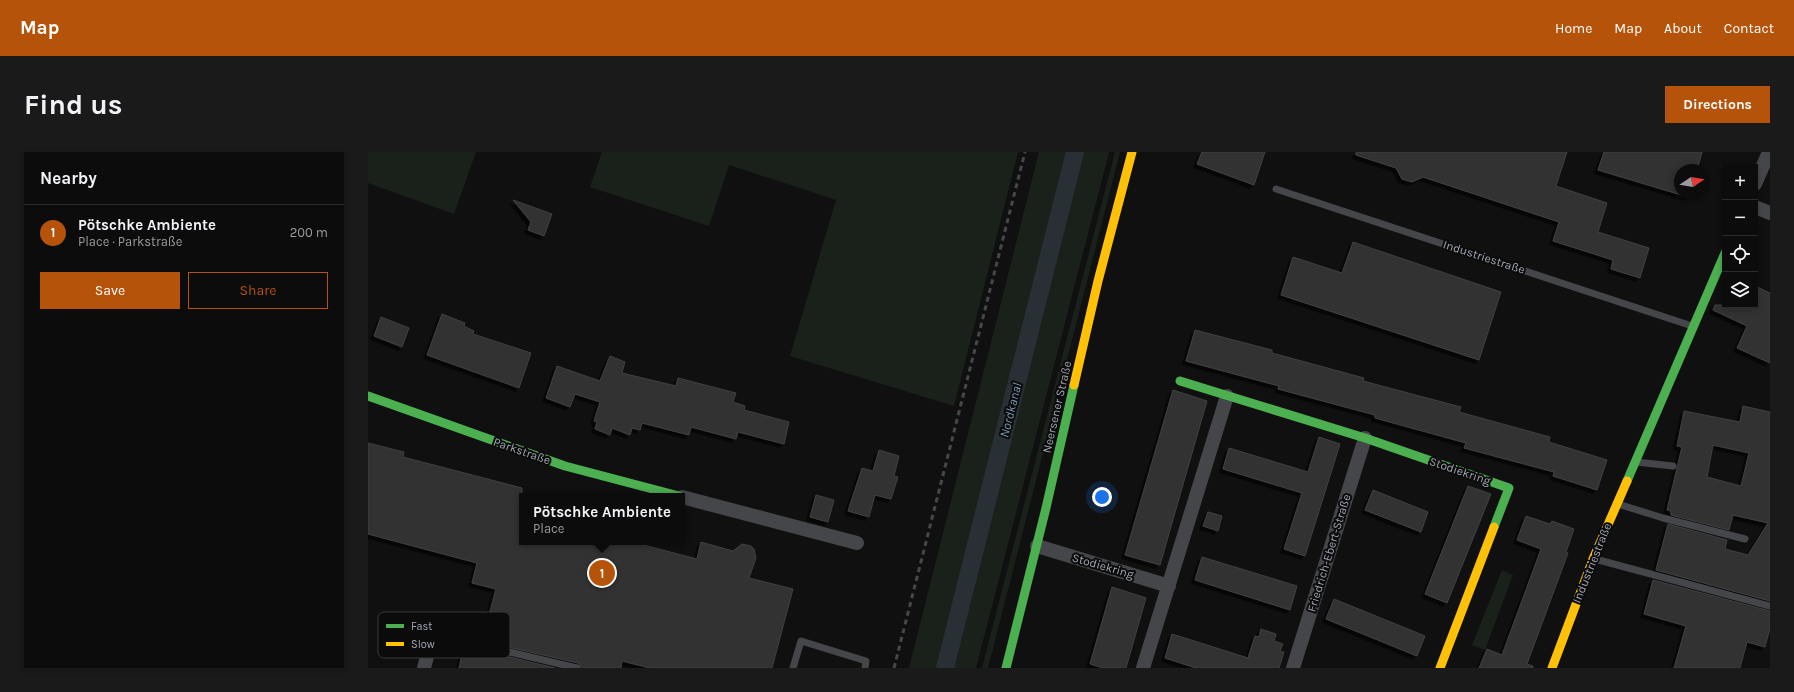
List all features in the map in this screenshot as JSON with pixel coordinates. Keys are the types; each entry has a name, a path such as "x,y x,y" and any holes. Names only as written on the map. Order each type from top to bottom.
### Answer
{"street":[{"name":"Neersener Straße","path":"1006,668 1037,546 1098,281 1132,152"},
{"path":"1758,177 1769,152"},
{"path":"1758,208 1770,213"},
{"name":"Industriestraße","path":"1554,666 1593,559 1616,503 1722,260"},
{"name":"Stodiekring","path":"1180,382 1365,438 1509,488 1440,668"},
{"name":"Parkstraße","path":"368,396 565,466 669,493"},
{"path":"1143,668 1227,396"},
{"name":"Friedrich-Ebert-Straße","path":"1293,668 1365,438"},
{"name":"Parkstraße","path":"685,497 857,543"},
{"name":"Stodiekring","path":"1037,546 1169,586"},
{"path":"424,668 427,658"}],"lane":[{"name":"Industriestraße","path":"1276,188 1693,326"},
{"path":"1634,461 1673,466"},
{"path":"1616,503 1663,518 1745,539"},
{"path":"1593,559 1770,606"},
{"path":"793,668 801,641 866,661 865,668"},
{"path":"510,652 577,668"}],"shaded area":[{"path":"368,152 476,152 454,214 368,183"},
{"path":"602,152 1018,152 954,406 790,356 836,200 729,165 709,226 590,187"},
{"path":"1039,152 1109,152 976,668 909,668"},
{"path":"1115,152 1120,152 988,668 982,668"},
{"path":"1502,570 1513,575 1485,650 1472,645"}],"building":[{"path":"1202,152 1265,152 1254,185 1197,164"},
{"path":"1356,152 1567,152 1556,186 1607,203 1598,232 1649,248 1640,278 1611,269 1613,260 1553,241 1559,222 1423,177 1412,182 1402,179 1396,168 1356,155"},
{"path":"1604,152 1702,152 1699,164 1674,164 1674,193 1598,170"},
{"path":"513,200 552,214 544,236 528,230 531,222"},
{"path":"1353,242 1501,292 1479,360 1281,295 1293,257 1342,273"},
{"path":"1758,287 1770,293 1770,363 1737,348 1747,326 1713,310 1715,305 1722,305 1722,308 1758,308"},
{"path":"442,314 465,323 464,326 474,331 473,334 531,353 519,388 427,355"},
{"path":"381,317 409,328 402,347 374,336"},
{"path":"1195,330 1272,350 1272,353 1364,378 1363,381 1461,407 1459,412 1550,437 1549,442 1607,460 1597,490 1553,476 1554,472 1464,448 1466,443 1375,418 1375,415 1278,389 1279,386 1186,361"},
{"path":"610,356 625,362 622,373 676,386 678,378 736,393 733,402 745,406 744,410 789,422 784,444 738,432 736,439 691,427 689,435 642,423 640,430 632,428 630,435 612,428 610,435 595,429 597,422 594,421 600,402 575,394 570,407 546,398 557,366 600,381"},
{"path":"1173,390 1207,401 1160,565 1125,555"},
{"path":"1743,406 1770,412 1770,601 1656,570 1668,524 1727,540 1725,549 1748,555 1768,523 1733,515 1729,530 1671,515 1671,511 1667,510 1682,447 1677,446 1684,411 1740,422","holes":["1713,445 1749,453 1741,486 1707,477"]},
{"path":"1319,437 1340,444 1305,556 1284,549 1302,493 1223,469 1229,448 1308,472"},
{"path":"368,443 404,452 403,457 522,488 522,493 519,493 519,545 643,545 697,559 701,542 733,551 742,544 751,546 754,549 756,558 749,578 793,589 772,668 650,668 622,661 621,668 582,668 578,663 510,647 510,612 490,612 496,589 472,583 477,563 368,534"},
{"path":"879,450 899,456 894,476 898,477 891,499 875,495 869,517 848,511 862,468 873,471"},
{"path":"1468,486 1491,494 1447,603 1425,594"},
{"path":"1373,490 1428,512 1421,532 1365,510"},
{"path":"816,495 834,500 828,522 810,517"},
{"path":"1208,512 1222,516 1218,531 1203,526"},
{"path":"1526,516 1550,524 1552,521 1574,529 1566,552 1568,553 1527,664 1533,666 1533,668 1479,668 1487,649 1502,655 1541,549 1517,540"},
{"path":"1202,557 1297,586 1290,610 1195,580"},
{"path":"1653,580 1770,611 1770,628 1765,647 1747,642 1740,668 1674,668 1686,626 1644,614"},
{"path":"1112,587 1146,598 1126,668 1103,668 1090,664"},
{"path":"1334,599 1425,636 1417,656 1326,619"},
{"path":"1261,629 1276,634 1274,641 1283,644 1280,651 1284,652 1279,668 1196,668 1165,658 1172,634 1248,658 1255,636 1259,637"},
{"path":"510,657 555,668 459,668 461,658"}],"waterway":[{"name":"Nordkanal","path":"945,668 1075,152"}],"railway":[{"path":"894,668 1025,152"}],"traffic: fast":[{"path":"1627,481 1722,260"},
{"path":"1180,381 1365,438 1509,488 1494,527"},
{"path":"1006,668 1046,508 1074,385"},
{"path":"368,396 565,466 668,493"}],"traffic: slow":[{"path":"1074,385 1098,281 1132,152"},
{"path":"1552,668 1593,559 1627,481"},
{"path":"1440,668 1494,527"}],"place":[{"name":"Pötschke Ambiente","path":"602,573"}]}
